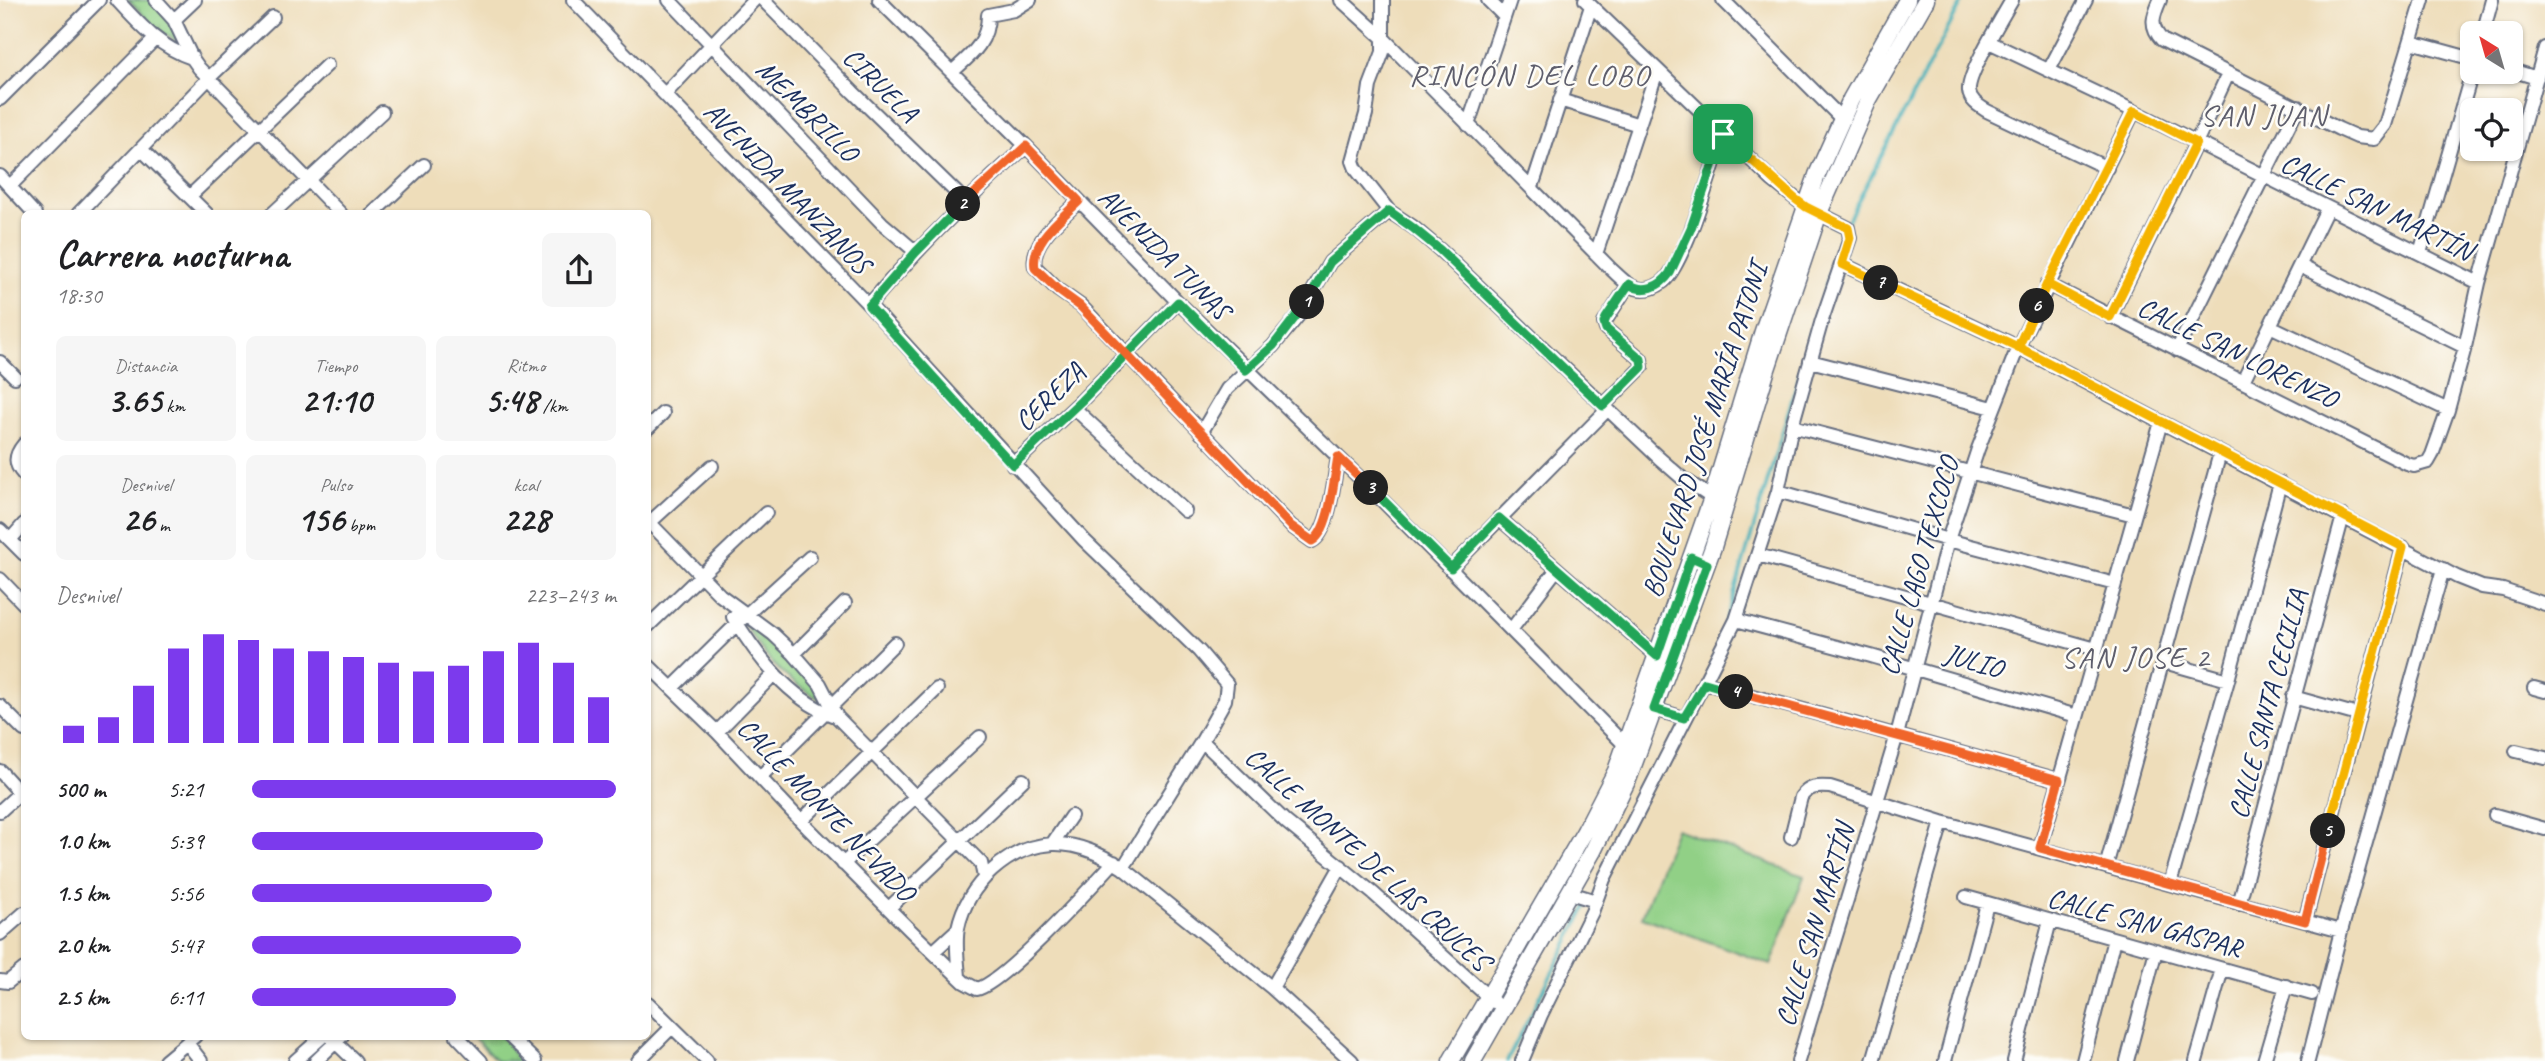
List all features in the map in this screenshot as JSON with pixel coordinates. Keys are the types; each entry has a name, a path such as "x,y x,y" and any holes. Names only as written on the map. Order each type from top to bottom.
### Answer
{"main road":[{"name":"BOULEVARD JOSÉ MARÍA PATONI","path":"1473,1061 1503,1010 1586,898 1621,796 1661,711 1727,506 1813,210 1817,175 1842,119 1907,0"},
{"name":"BOULEVARD JOSÉ MARÍA PATONI","path":"1451,1061 1603,798 1626,746 1712,498 1743,393 1813,210 1869,99 1926,0"},
{"path":"1691,557 1707,564"}],"street":[{"path":"0,99 99,0"},
{"path":"117,0 155,39 172,51 192,58"},
{"path":"156,0 174,20 192,58 209,79 337,210"},
{"path":"174,20 195,0"},
{"name":"AVENIDA MANZANOS","path":"573,0 869,306 1084,540 1199,651 1227,684 1225,700 1202,741"},
{"name":"MEMBRILLO","path":"669,0 882,223 916,252"},
{"path":"665,94 754,0"},
{"name":"CIRUELA","path":"763,0 965,201"},
{"name":"AVENIDA TUNAS","path":"879,0 1246,370 1451,568 1626,746"},
{"path":"952,72 982,44 986,36 989,15 984,0"},
{"path":"989,15 1014,10 1030,0"},
{"path":"1341,0 1383,38 1596,254 1629,284 1641,289 1665,280 1670,273 1691,228 1723,134"},
{"path":"1383,0 1383,52 1370,86 1366,114 1353,161 1356,169 1389,211 1413,228 1486,293 1659,458 1712,498 1727,506"},
{"path":"1488,0 1504,16"},
{"path":"1468,125 1510,0"},
{"path":"1723,0 1842,119"},
{"path":"2012,0 1971,80 1968,89 1970,97 1987,111 2106,168"},
{"path":"2049,70 2086,0"},
{"path":"2160,0 2152,24 2154,32 2162,40 2357,137 2374,139 2385,125 2423,0"},
{"path":"2486,21 2492,0"},
{"path":"1522,1061 1586,898 1604,879 1736,620 1778,491 1792,426 1822,320 1850,238 1843,225 1813,210 1756,165 1588,3 1532,187"},
{"path":"82,210 273,17"},
{"path":"9,186 155,39"},
{"name":"CALLE SAN MARTÍN","path":"1989,42 2134,111 2479,284"},
{"path":"2411,42 2460,55"},
{"path":"2270,326 2448,410 2479,284 2545,48"},
{"path":"190,196 258,128 327,65"},
{"path":"1596,254 1657,71"},
{"path":"2110,317 2228,74"},
{"path":"2524,74 2536,78"},
{"path":"2420,253 2469,84"},
{"path":"1560,100 1639,125"},
{"path":"2177,350 2298,107"},
{"name":"CALLE LAGO TEXCOCO","path":"1876,802 1897,735 1948,540 1993,408 2047,284 2134,111"},
{"path":"276,210 382,112"},
{"path":"869,306 965,201 1026,146"},
{"path":"141,149 203,210"},
{"path":"376,210 424,165"},
{"path":"0,176 31,210"},
{"path":"1079,201 1039,244 1034,253 1035,268 1080,306 1291,526 1312,541 1319,537 1326,519 1338,457"},
{"path":"2243,381 2327,209"},
{"path":"1201,433 1227,389 1273,346 1298,316 1330,262 1389,211"},
{"path":"1842,264 2018,347 2469,583 2503,590 2545,604"},
{"path":"2300,266 2465,346"},
{"path":"1451,568 1642,367 1641,359 1606,329 1604,323 1629,284"},
{"name":"CALLE SAN LORENZO","path":"2047,284 2407,464 2414,466 2428,461 2448,410"},
{"name":"CEREZA","path":"1013,465 1074,408 1178,302"},
{"path":"1810,361 1993,408"},
{"path":"0,362 15,377"},
{"path":"1074,408 1185,511"},
{"path":"651,425 663,413"},
{"path":"2040,848 2161,422"},
{"path":"1792,426 2133,515"},
{"path":"21,449 16,458 21,470"},
{"path":"2106,867 2220,453"},
{"path":"651,519 712,466"},
{"path":"2170,884 2280,483"},
{"path":"1778,491 2115,584"},
{"path":"651,623 766,513"},
{"name":"CALLE SANTA CECILIA","path":"2239,904 2343,516"},
{"path":"1499,518 1657,656"},
{"path":"651,525 741,619 774,674 806,702 832,712"},
{"path":"21,526 5,535 21,547"},
{"path":"2305,921 2403,547"},
{"path":"1758,555 2096,649"},
{"path":"672,688 741,619 810,557"},
{"path":"1511,630 1557,569"},
{"path":"2308,1061 2341,931 2443,569"},
{"path":"0,579 21,601"},
{"path":"794,654 845,603"},
{"path":"741,619 773,634 794,654 820,684 832,712 981,863 995,867"},
{"name":"JULIO","path":"1736,620 2077,716"},
{"path":"760,776 832,712 895,643"},
{"path":"2164,662 2228,680"},
{"name":"CALLE MONTE NEVADO","path":"651,668 844,864 959,977 977,989 989,985 1119,865"},
{"path":"717,732 774,674"},
{"path":"1705,683 2059,780"},
{"path":"801,821 937,689"},
{"path":"2293,696 2358,715"},
{"path":"0,706 21,723"},
{"path":"1661,711 1684,718"},
{"path":"844,864 980,737"},
{"path":"1119,865 1202,741"},
{"name":"CALLE MONTE DE LAS CRUCES","path":"1202,741 1286,822 1341,866 1503,1010"},
{"path":"2516,751 2545,758"},
{"path":"0,771 21,790"},
{"path":"889,908 1023,780"},
{"path":"1791,837 1801,797 1810,788 1830,787 1942,822 2341,931"},
{"path":"0,811 21,792"},
{"name":"CALLE SAN MARTÍN","path":"1798,1061 1876,802"},
{"path":"2495,815 2545,829"},
{"path":"1052,844 1071,816"},
{"path":"1873,1061 1942,822"},
{"path":"959,977 958,929 970,898 984,877 995,867 1023,852 1052,844 1078,847 1119,865 1272,988 1352,1061"},
{"path":"981,863 984,877"},
{"path":"1272,988 1341,866"},
{"name":"CALLE SAN GASPAR","path":"1966,897 2312,994"},
{"path":"1945,1061 1987,904"},
{"path":"0,934 21,916"},
{"path":"2014,1061 2050,921"},
{"path":"934,951 958,929"},
{"path":"2083,1061 2115,939"},
{"path":"2127,1061 2156,950"},
{"path":"2196,1061 2222,969"},
{"path":"0,981 8,982 21,971"},
{"path":"2264,1061 2286,986"},
{"path":"651,1006 707,1061"},
{"path":"638,1061 671,1028"},
{"path":"164,1061 191,1040 201,1061"},
{"path":"295,1061 319,1040"},
{"path":"316,1061 334,1040"},
{"path":"338,1040 355,1061"},
{"path":"461,1040 481,1061"},
{"path":"513,1040 536,1061"}],"green space":[{"path":"128,0 150,0 168,18 185,46 157,29"},
{"path":"742,619 789,655 824,702 797,685 776,667 759,647"},
{"path":"1676,829 1804,876 1771,965 1642,917"},
{"path":"476,1040 504,1040 525,1061 497,1061"}],"waterway":[{"path":"1847,222 1963,0"},
{"path":"1721,637 1843,229"},
{"path":"1507,1061 1589,901"}],"district":[{"name":"RINCÓN DEL LOBO","path":"1530,75"},
{"name":"SAN JUAN","path":"2264,115"},
{"name":"SAN JOSE 2","path":"2136,657"}],"route":[{"path":"1723,134 1691,228 1670,273 1665,280 1648,288 1641,289 1629,284 1606,318 1606,329 1641,359 1642,367 1603,406 1440,250 1389,211 1330,262 1298,316 1273,346 1246,370 1178,302 1126,356 1081,401 1013,465 869,306 965,201 1026,146 1079,201 1039,244 1034,253 1035,268 1080,306 1126,356 1233,467 1307,540 1315,540 1322,532 1338,457 1451,568 1499,518 1657,656 1691,557 1707,564 1654,709 1684,718 1705,683 2059,780 2040,848 2305,921 2403,547 2018,347 2047,284 2134,111 2196,143 2110,317 2047,284 2018,347 1842,264 1850,238 1848,228 1794,198 1723,134"}]}
